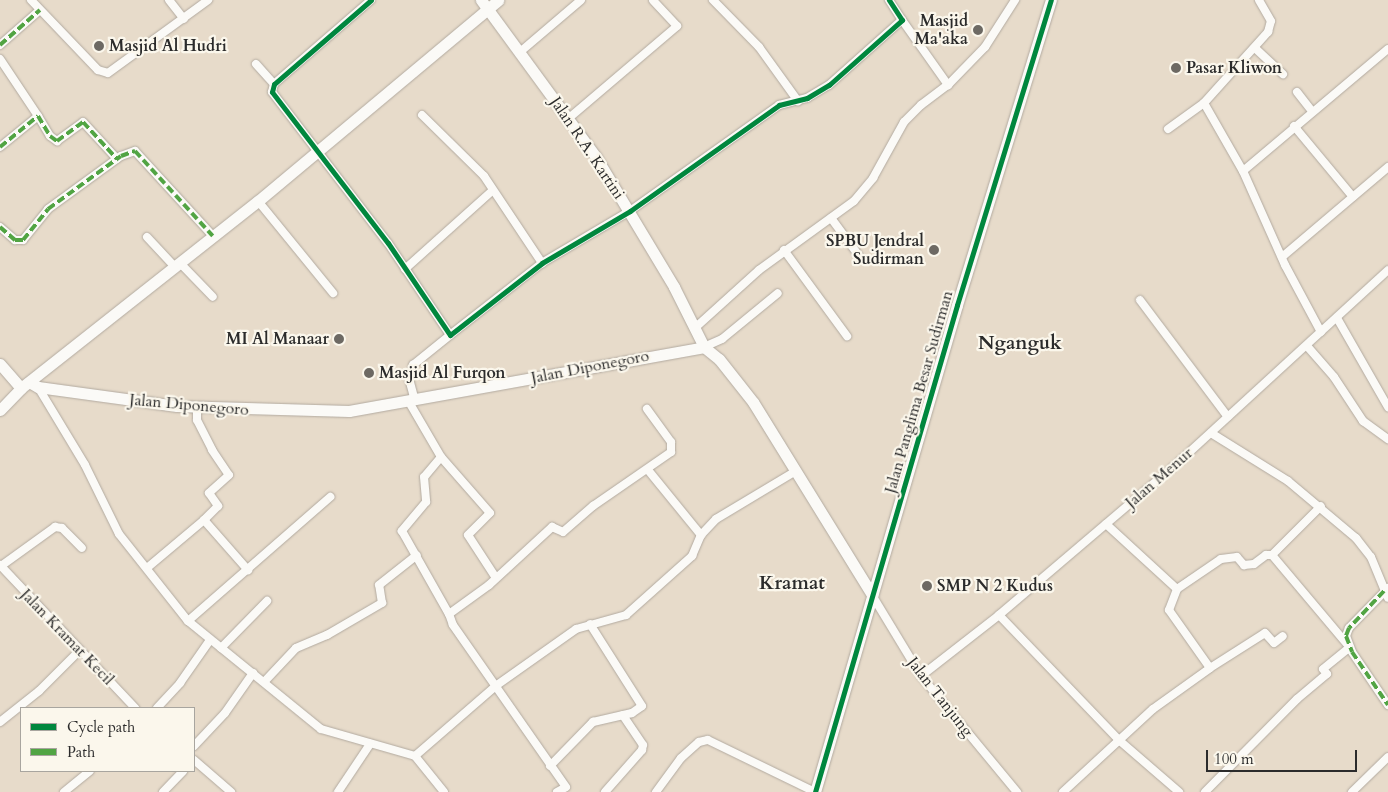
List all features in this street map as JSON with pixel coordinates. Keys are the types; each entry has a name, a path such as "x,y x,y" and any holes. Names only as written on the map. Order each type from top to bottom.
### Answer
{"main road":[{"path":"0,410 319,151 484,4 498,0"},
{"name":"Jalan Panglima Besar Sudirman","path":"815,792 872,595 1051,0"},
{"name":"Jalan R.A. Kartini","path":"484,4 569,118 630,211 696,327 704,347"},
{"path":"704,347 719,359 753,402 872,595"},
{"name":"Jalan Diponegoro","path":"29,386 197,407 349,411 412,402 704,347"},
{"path":"0,364 29,386"}],"street":[{"path":"31,0 98,70 108,73 208,0"},
{"path":"169,0 184,19"},
{"path":"274,84 371,0"},
{"path":"520,52 581,0"},
{"path":"569,118 677,26 654,0"},
{"path":"713,0 759,47 798,101"},
{"path":"888,0 948,85"},
{"path":"696,327 784,250 854,201 873,178 904,122 921,105 948,85 985,47 1015,0"},
{"path":"1168,129 1204,103 1256,49 1268,32 1271,21 1259,0"},
{"path":"0,45 40,10"},
{"path":"496,578 468,535 490,513 441,457 412,402 409,379 412,365 542,263 630,211 779,105 798,101 829,85 902,20"},
{"path":"1256,49 1283,74"},
{"path":"1243,171 1294,126 1388,49"},
{"path":"0,59 50,136 57,140 83,122 117,159"},
{"path":"256,64 274,84 274,98 319,151 450,334"},
{"path":"1297,92 1312,111"},
{"path":"1204,103 1243,171 1282,257 1321,332"},
{"path":"422,115 470,159 542,263"},
{"path":"0,147 38,116"},
{"path":"1294,126 1353,197"},
{"path":"1,230 15,240 23,240 45,212 129,151 138,152 213,236"},
{"path":"1282,257 1388,167"},
{"path":"405,269 492,191"},
{"path":"258,201 333,293"},
{"path":"831,218 860,257"},
{"path":"147,237 213,297"},
{"path":"784,250 847,336"},
{"name":"Jalan Menur","path":"921,676 999,615 1228,418 1388,270"},
{"path":"704,347 722,339 778,292"},
{"path":"1140,300 1228,418"},
{"path":"1338,318 1388,407"},
{"path":"1307,346 1334,377 1363,422 1388,439"},
{"path":"29,386 85,465 119,534 188,621 265,681 321,729 415,756 444,792"},
{"path":"147,568 218,506 209,493 229,475 212,450 197,420 197,407"},
{"path":"450,614 496,578 552,528 563,532 593,506 648,470 673,448 647,409"},
{"path":"1205,792 1297,699 1327,674 1323,669 1348,646 1349,628 1387,592 1371,557 1356,538 1321,506 1211,432"},
{"path":"441,457 424,477 426,502 402,531 418,555 450,614 453,624 568,790 557,792"},
{"path":"648,470 701,535"},
{"path":"415,756 497,685 576,629 626,615 692,556 701,535 716,519 796,471"},
{"path":"188,621 330,497"},
{"path":"1210,668 1169,610 1177,588 1221,559 1237,558 1244,565 1254,564 1266,555 1272,555 1321,506"},
{"path":"204,520 248,570"},
{"path":"1106,524 1177,588"},
{"path":"0,565 55,527 62,528 82,548"},
{"path":"265,681 296,648 327,635 382,603 379,585 418,555"},
{"path":"1272,555 1348,646 1388,705"},
{"name":"Jalan Kramat Kecil","path":"0,565 134,707"},
{"name":"Jalan Tanjung","path":"872,595 921,676 1017,792"},
{"path":"221,648 267,601"},
{"path":"999,615 1120,741 1178,792"},
{"path":"550,766 593,722 638,710 642,703 590,624"},
{"path":"1063,792 1120,741 1152,709 1210,668 1265,633 1274,643 1283,636"},
{"path":"158,707 180,683 210,640"},
{"path":"0,722 39,692 80,650"},
{"path":"195,745 228,708 253,672"},
{"path":"605,792 642,750 643,745 623,715"},
{"path":"656,792 686,753 699,742 708,740 815,792"},
{"path":"338,792 370,744"},
{"path":"1352,792 1388,757"},
{"path":"195,761 231,792"},
{"path":"64,792 89,772"},
{"path":"163,792 182,772"}],"marked path":[{"path":"0,45 40,10"},
{"path":"0,147 38,116 50,136 57,141 83,122 117,159"},
{"path":"0,227 15,240 23,240 48,209 121,156 135,151 213,236"},
{"path":"1384,591 1349,628 1346,636 1352,652 1388,705"}],"cycle path":[{"path":"371,0 274,84 272,92 388,243 450,335 542,263 630,211 779,105 807,98 829,85 902,20 889,0"},
{"path":"815,792 957,305 1051,0"}],"place":[{"name":"Masjid Ma'aka","path":"978,30"},
{"name":"Masjid Al Hudri","path":"99,46"},
{"name":"Pasar Kliwon","path":"1176,68"},
{"name":"SPBU Jendral Sudirman","path":"934,250"},
{"name":"MI Al Manaar","path":"339,339"},
{"name":"Masjid Al Furqon","path":"369,373"},
{"name":"SMP N 2 Kudus","path":"927,586"}],"district":[{"name":"Nganguk","path":"1020,344"},
{"name":"Kramat","path":"792,584"}]}
